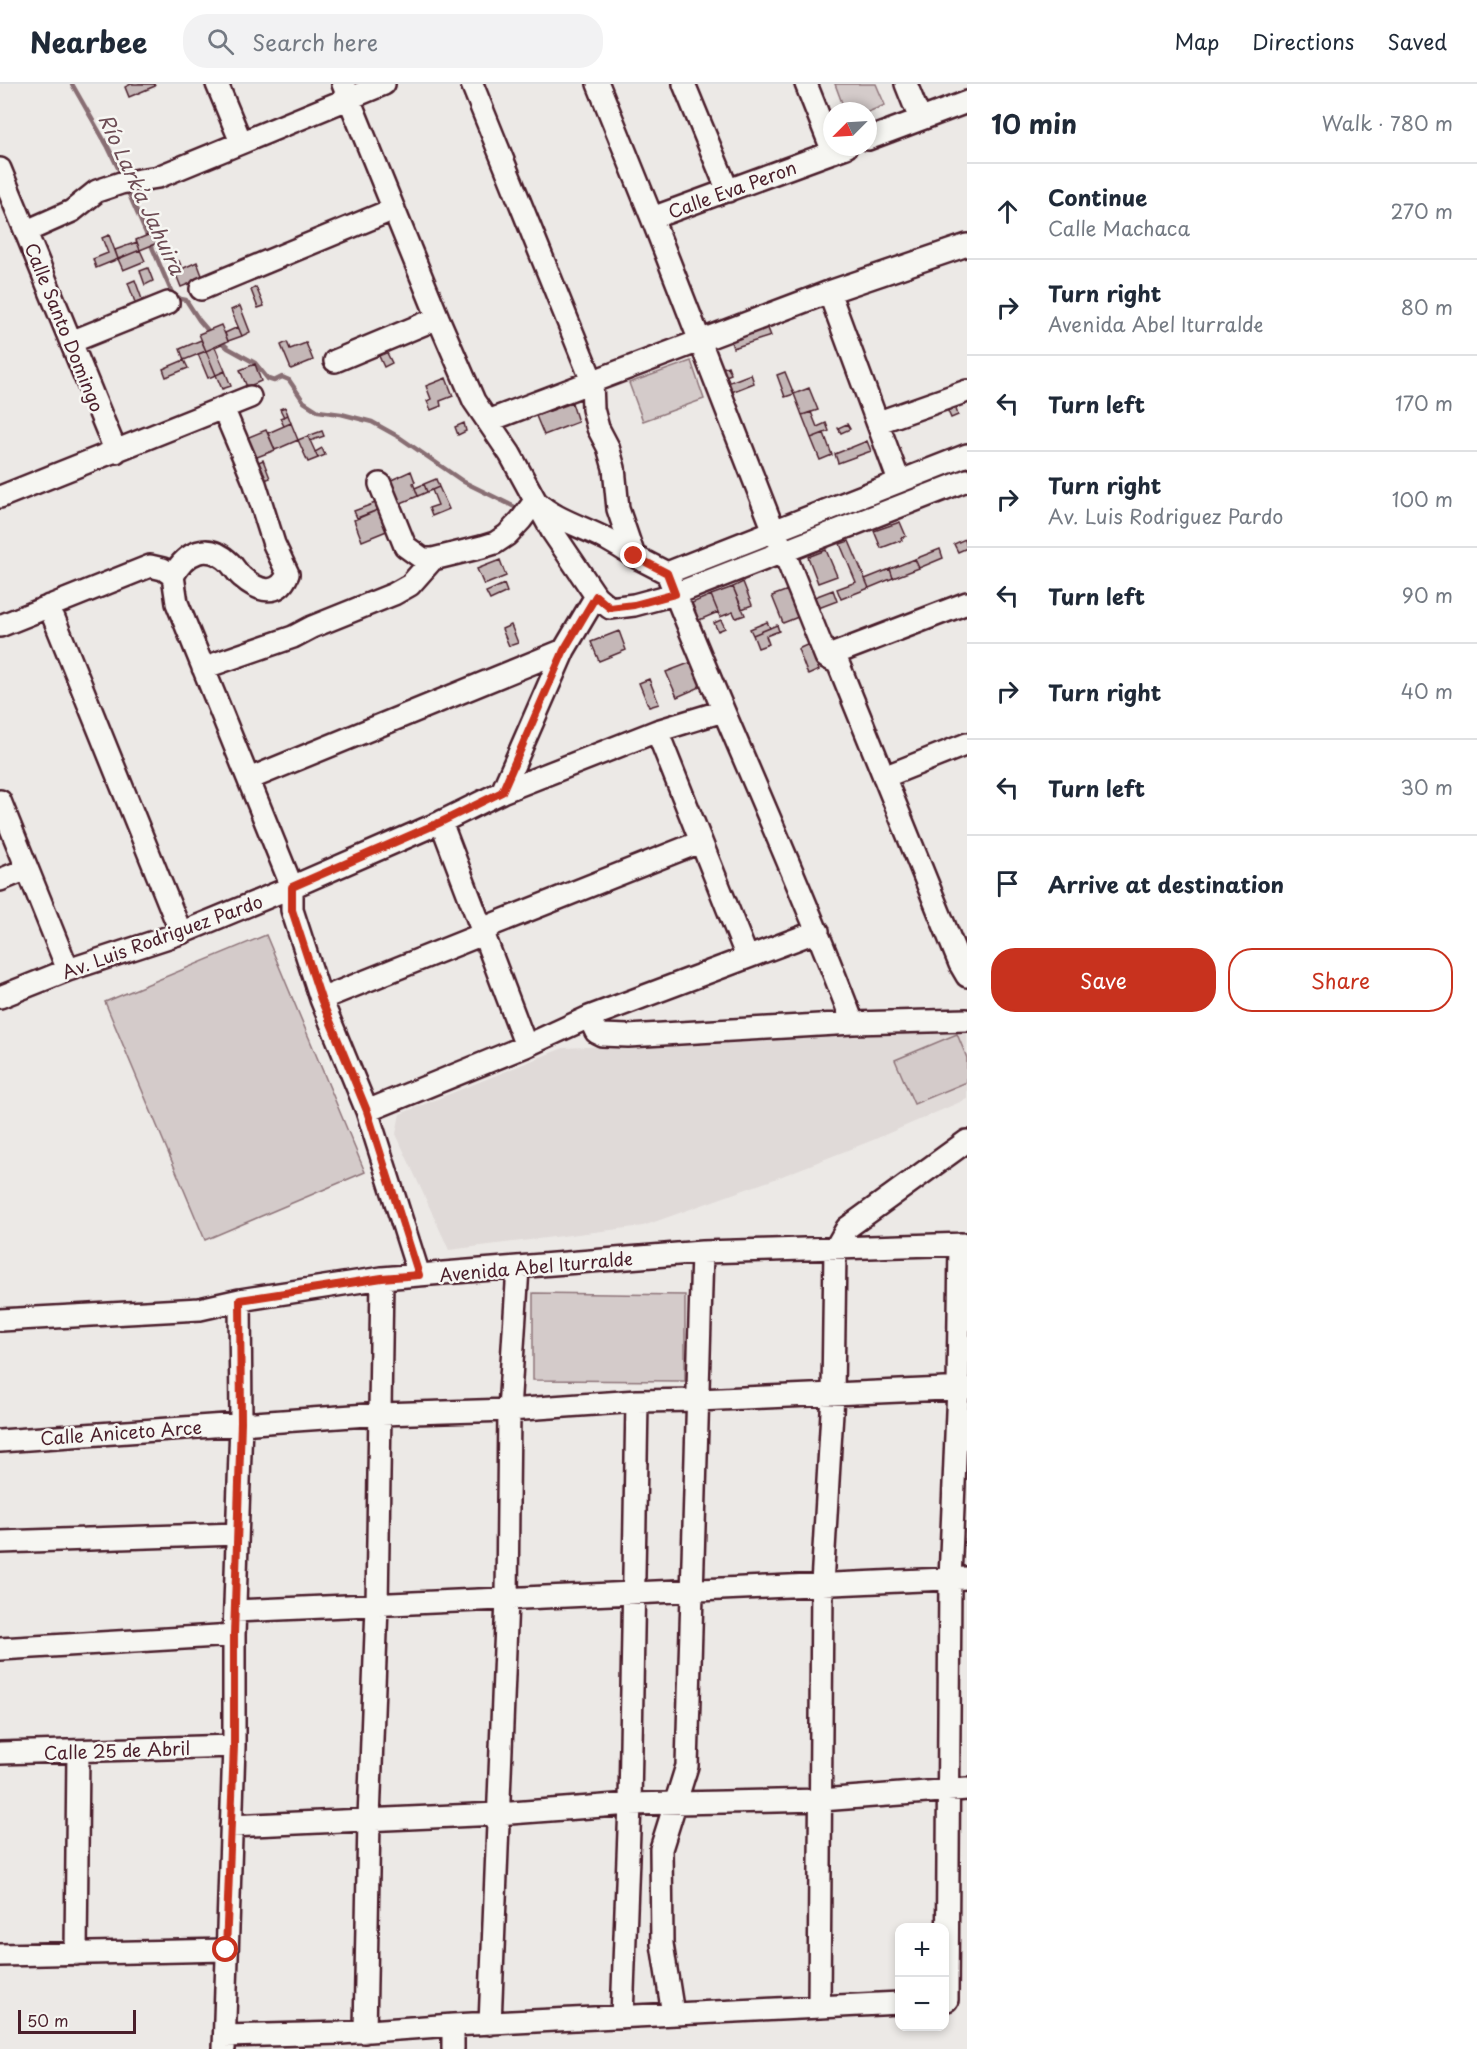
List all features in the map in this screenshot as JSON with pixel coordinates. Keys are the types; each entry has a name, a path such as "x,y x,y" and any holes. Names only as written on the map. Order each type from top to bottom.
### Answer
{"street":[{"path":"218,84 241,142"},
{"path":"27,231 72,211 97,191 121,183 158,177 241,142 346,92 384,84"},
{"path":"472,84 592,381 593,409 614,468 618,509 634,556"},
{"path":"598,84 826,657 838,663 960,964 967,976"},
{"path":"684,84 728,191"},
{"path":"806,84 823,117"},
{"path":"906,84 920,119"},
{"path":"346,92 474,401 510,454 552,531 596,596 610,608 634,605 675,594 967,480"},
{"path":"877,136 967,102"},
{"name":"Calle Eva Peron","path":"652,218 823,155"},
{"name":"Calle Santo Domingo","path":"0,169 116,452"},
{"path":"201,289 394,209"},
{"path":"488,421 829,292 967,245"},
{"path":"829,292 899,481"},
{"path":"71,342 168,303"},
{"path":"335,361 438,318"},
{"path":"879,422 967,391"},
{"path":"1,494 116,452 250,397"},
{"path":"223,408 255,484 274,544 288,574 284,584 279,588 268,590 258,588 242,577 229,562 216,552 208,550 192,554 178,567 173,576 177,603 292,887 292,910 321,999 367,1111 419,1275"},
{"path":"667,573 967,455"},
{"path":"380,484 405,546 423,559 433,559 495,543 507,535 535,501"},
{"path":"535,501 547,512 604,538 667,573 723,711 818,931 853,1023"},
{"path":"203,668 293,637 312,627 375,603 410,585 433,559"},
{"path":"0,626 150,566 163,569 173,576"},
{"path":"502,792 564,650 596,596"},
{"path":"826,657 967,603"},
{"path":"50,606 181,933"},
{"path":"249,779 564,650"},
{"name":"Av. Luis Rodriguez Pardo","path":"0,997 68,970 181,933 441,822 502,792 657,731 723,711"},
{"path":"657,731 747,957"},
{"path":"885,777 967,744"},
{"path":"0,801 68,970"},
{"path":"441,822 526,1046"},
{"path":"321,999 483,934 494,924 700,842"},
{"path":"0,880 27,869"},
{"path":"367,1111 526,1046 589,1017 818,931"},
{"path":"589,1017 596,1032 602,1035 628,1036 853,1023 967,1020"},
{"path":"819,2007 822,1584 833,1395 835,1250 847,1228 967,1141"},
{"path":"953,2000 958,1790 958,1578 963,1244"},
{"name":"Avenida Abel Iturralde","path":"0,1320 200,1308 382,1278 702,1252 835,1250 963,1244"},
{"path":"674,2014 662,1944 661,1849 687,1766 702,1252"},
{"path":"490,2024 507,1599 509,1410 518,1268"},
{"path":"365,2032 369,1819 377,1606 382,1278"},
{"path":"240,1300 241,1422 234,1635 234,1746 224,2043 341,2041 365,2032 453,2025 895,2003"},
{"name":"Calle Aniceto Arce","path":"0,1441 241,1422 381,1414 962,1388"},
{"path":"622,2017 630,1804 637,1401"},
{"path":"0,1542 237,1534"},
{"path":"235,1611 958,1578"},
{"path":"0,1649 234,1635"},
{"name":"Calle 25 de Abril","path":"0,1753 234,1746"},
{"path":"76,1954 78,1751"},
{"path":"231,1826 498,1814 630,1804 821,1800 958,1790"},
{"path":"0,1955 226,1950"},
{"path":"453,2025 453,2049"}],"shaded area":[{"path":"835,84 876,84 885,105 877,108 877,102 842,102"},
{"path":"691,361 704,399 643,421 629,383"},
{"path":"266,935 365,1172 205,1240 105,1002"},
{"path":"967,1030 967,1099 873,1140 772,1180 643,1226 449,1250 396,1134 400,1114 563,1048"},
{"path":"957,1034 967,1058 967,1082 914,1104 895,1060"},
{"path":"533,1293 685,1295 685,1381 533,1380"}],"building":[{"path":"131,84 154,84 155,86 129,97 125,87"},
{"path":"158,231 162,241 140,250 136,240"},
{"path":"109,235 118,259 96,268 93,259 108,253 102,238"},
{"path":"137,242 140,250 118,259 115,250"},
{"path":"140,250 145,261 123,270 118,259"},
{"path":"179,261 182,268 175,272 172,264"},
{"path":"197,262 203,278 181,287 175,272"},
{"path":"148,268 153,281 145,285 140,271"},
{"path":"135,280 143,302 136,305 128,283"},
{"path":"256,287 264,306 258,308 251,290"},
{"path":"240,306 250,332 242,336 231,310"},
{"path":"221,325 228,341 206,351 199,334"},
{"path":"767,326 771,336 733,348 730,339"},
{"path":"238,327 242,336 228,341 225,333"},
{"path":"201,340 206,351 184,360 180,349"},
{"path":"287,342 290,349 306,343 313,360 291,369 281,345"},
{"path":"215,347 225,371 216,375 206,351"},
{"path":"206,351 216,375 208,378 198,354"},
{"path":"386,351 392,363 384,367 378,354"},
{"path":"184,360 188,368 166,377 163,369"},
{"path":"255,364 261,381 247,387 240,370"},
{"path":"728,366 731,374 723,377 720,369"},
{"path":"225,371 231,386 222,389 216,375"},
{"path":"785,372 794,394 785,397 777,375"},
{"path":"751,374 754,383 729,393 725,384"},
{"path":"446,378 453,396 440,401 441,406 431,410 427,401 431,399 426,386"},
{"path":"809,388 818,410 802,415 794,394"},
{"path":"572,403 578,422 544,435 536,416"},
{"path":"955,406 958,415 951,418 947,409"},
{"path":"285,407 288,415 284,417 280,409"},
{"path":"811,412 817,427 826,423 829,431 811,438 802,415"},
{"path":"288,415 291,423 284,426 280,418"},
{"path":"291,423 298,440 275,450 268,433"},
{"path":"464,423 466,431 458,435 455,427"},
{"path":"847,424 850,429 841,433 838,428"},
{"path":"266,430 275,450 252,459 244,439"},
{"path":"322,431 324,436 310,441 308,436"},
{"path":"824,433 832,455 820,460 811,438"},
{"path":"308,436 318,458 308,462 298,440"},
{"path":"867,441 871,451 838,463 835,454"},
{"path":"322,448 325,455 318,458 315,452"},
{"path":"263,460 270,478 262,481 254,464"},
{"path":"411,471 418,496 396,505 387,482"},
{"path":"436,479 439,487 427,492 424,484"},
{"path":"424,484 427,492 418,496 415,488"},
{"path":"439,487 449,509 432,516 429,508 438,505 432,490"},
{"path":"378,502 380,509 357,518 354,511"},
{"path":"380,509 389,530 362,541 354,520"},
{"path":"900,522 906,536 901,538 902,540 881,548 874,531"},
{"path":"965,539 967,548 958,552 954,544"},
{"path":"849,541 869,588 841,599 837,589 856,582 840,544"},
{"path":"940,549 943,558 919,568 915,559"},
{"path":"826,550 837,576 818,583 808,557"},
{"path":"915,559 919,568 893,578 890,569"},
{"path":"500,560 506,576 484,585 477,569"},
{"path":"890,569 893,578 869,588 865,579"},
{"path":"743,582 752,605 742,609 733,587"},
{"path":"504,584 507,592 490,600 486,592"},
{"path":"733,587 745,615 736,618 733,612 720,617 711,595"},
{"path":"788,590 798,617 783,623 772,596"},
{"path":"833,590 837,601 816,609 812,598"},
{"path":"711,595 718,612 697,621 692,603"},
{"path":"721,620 725,628 718,631 714,623"},
{"path":"767,622 770,628 753,635 750,629"},
{"path":"511,625 518,643 509,646 502,629"},
{"path":"777,625 779,631 766,636 769,644 758,648 753,635"},
{"path":"619,631 626,650 599,661 591,642"},
{"path":"809,644 819,670 808,675 798,649"},
{"path":"692,662 700,684 698,688 677,697 666,672"},
{"path":"649,679 659,704 649,707 639,683"}],"waterway":[{"name":"Río Lark’a Jahuira","path":"72,84 122,176"},
{"name":"Río Lark’a Jahuira","path":"126,187 172,293 186,300 211,334"},
{"name":"Río Lark’a Jahuira","path":"220,341 255,363 268,379 274,381 282,377 289,380 304,402 318,411 372,422 399,437 464,482 519,509"}],"route":[{"path":"226,1950 234,1746 234,1635 241,1422 240,1300 382,1278 419,1275 367,1111 321,999 292,910 292,887 441,822 502,792 564,650 596,596 610,608 634,605 675,594 667,573 634,556"}]}
